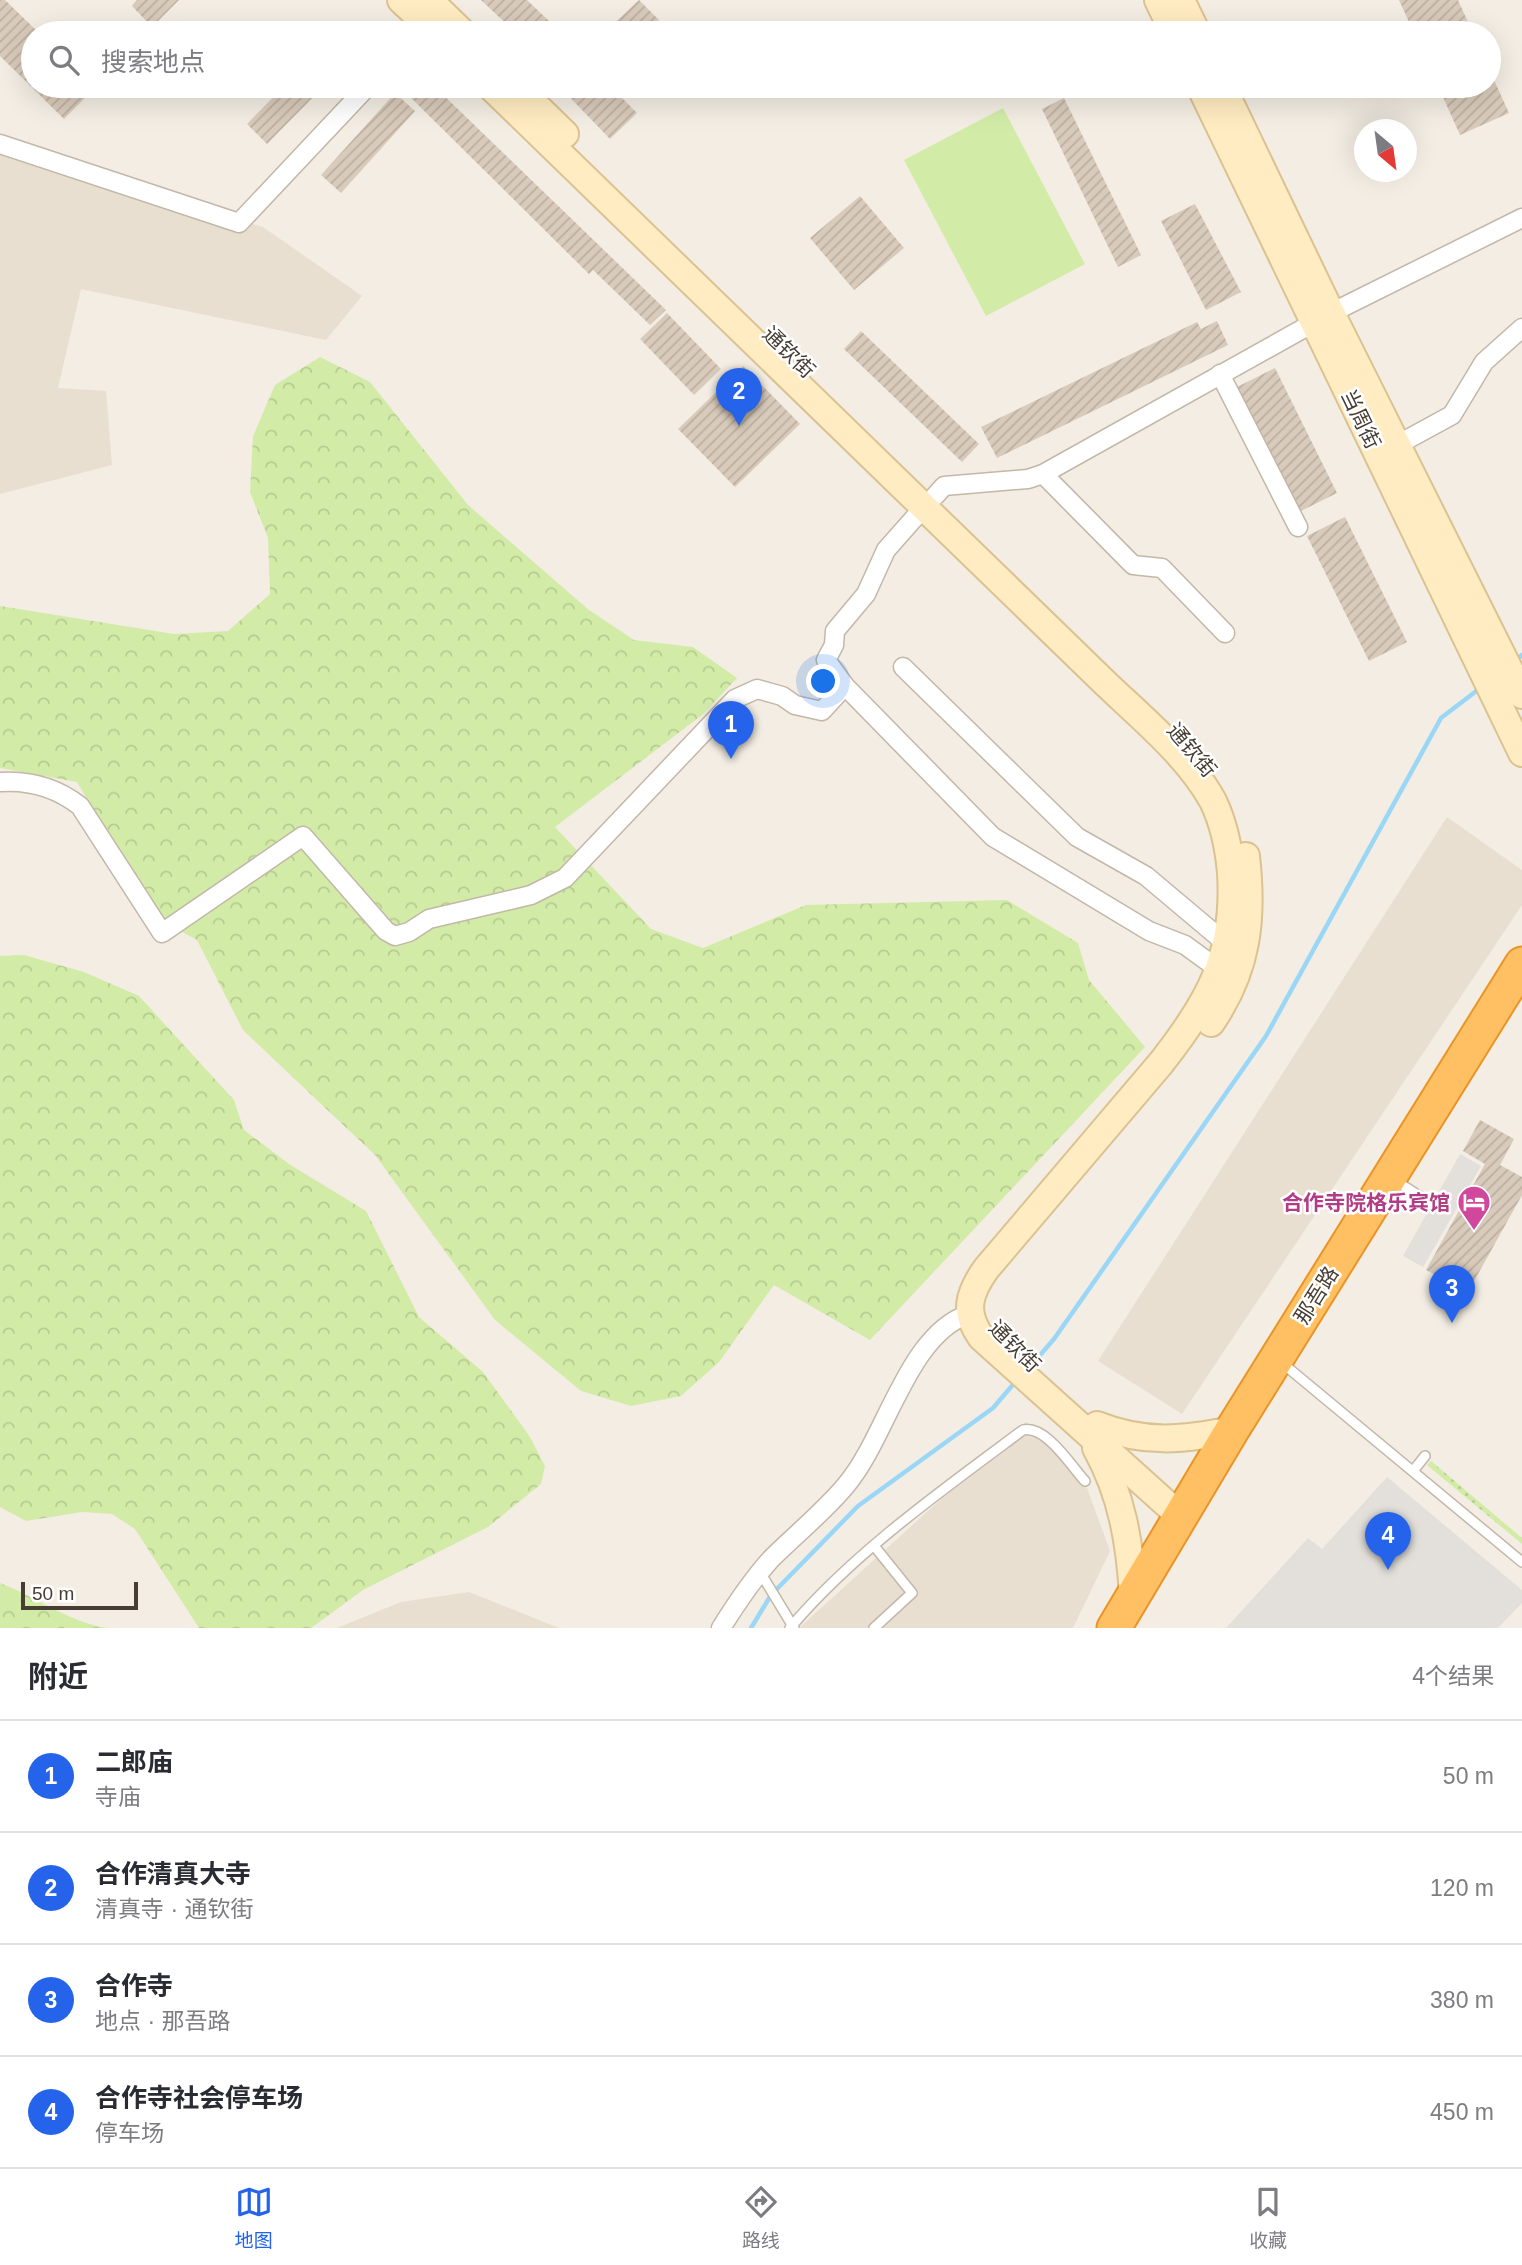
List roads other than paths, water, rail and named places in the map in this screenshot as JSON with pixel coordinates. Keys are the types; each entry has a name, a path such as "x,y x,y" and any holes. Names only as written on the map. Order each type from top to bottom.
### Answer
{"highway":[{"name":"那吾路","path":"1114,1628 1232,1430 1522,964"}],"main road":[{"path":"401,0 426,21"},
{"path":"1158,0 1168,21"},
{"path":"1181,0 1191,21"},
{"path":"503,98 930,501 1172,750 1212,799 1221,819 1230,861 1231,911 1228,945 1218,970 1185,1032 978,1280 968,1302 969,1314 974,1328 993,1340"},
{"name":"通钦街","path":"528,98 930,501 1112,664 1180,733 1211,771 1236,813 1250,892 1250,926 1243,960 1219,1011 1192,1051 993,1285 984,1304 993,1340 1183,1510"},
{"name":"当周街","path":"1205,98 1322,318 1481,639"},
{"name":"当周街","path":"1227,98 1322,318 1397,445 1481,639 1517,743"},
{"path":"1481,639 1522,695"},
{"path":"1093,1429 1161,1441 1232,1430"},
{"path":"1093,1429 1124,1518 1133,1596"}],"street":[{"path":"0,144 239,223 357,98"},
{"path":"1218,970 1185,945 1149,931 993,837 845,686 826,660 834,645 835,631 866,594 886,550 944,486 1028,479 1042,474 1322,318 1522,218"},
{"path":"1397,445 1452,415 1484,362 1522,328"},
{"path":"1220,373 1298,527"},
{"path":"1042,474 1133,565 1162,568 1225,634"},
{"path":"903,667 1077,837 1146,876 1228,945"},
{"path":"0,782 14,781 61,791 80,806 162,933 303,836 386,931 396,936 410,932 429,919 531,895 565,878 735,699 757,689 782,696 795,705 822,711 845,686"},
{"path":"721,1628 762,1576 847,1484 864,1459 924,1348 940,1329 969,1314"}],"lane":[{"path":"1390,1177 1438,1208"},
{"path":"1277,1358 1522,1562"},
{"path":"762,1576 792,1627 824,1589 951,1484 1023,1430 1031,1429 1043,1435 1085,1481"},
{"path":"1413,1471 1425,1456"},
{"path":"874,1628 912,1593 875,1547"}],"waterway":[{"path":"1514,662 1522,655"},
{"path":"1028,1369 1054,1339 1266,1036 1441,718 1479,689"},
{"path":"751,1628 771,1595 858,1506 993,1408 1017,1380"}],"place":[{"name":"合作清真大寺","path":"739,426"},
{"name":"二郎庙","path":"731,759"},
{"name":"合作寺院格乐宾馆","path":"1474,1232"},
{"name":"合作寺","path":"1452,1323"},
{"name":"合作寺社会停车场","path":"1388,1570"}]}
